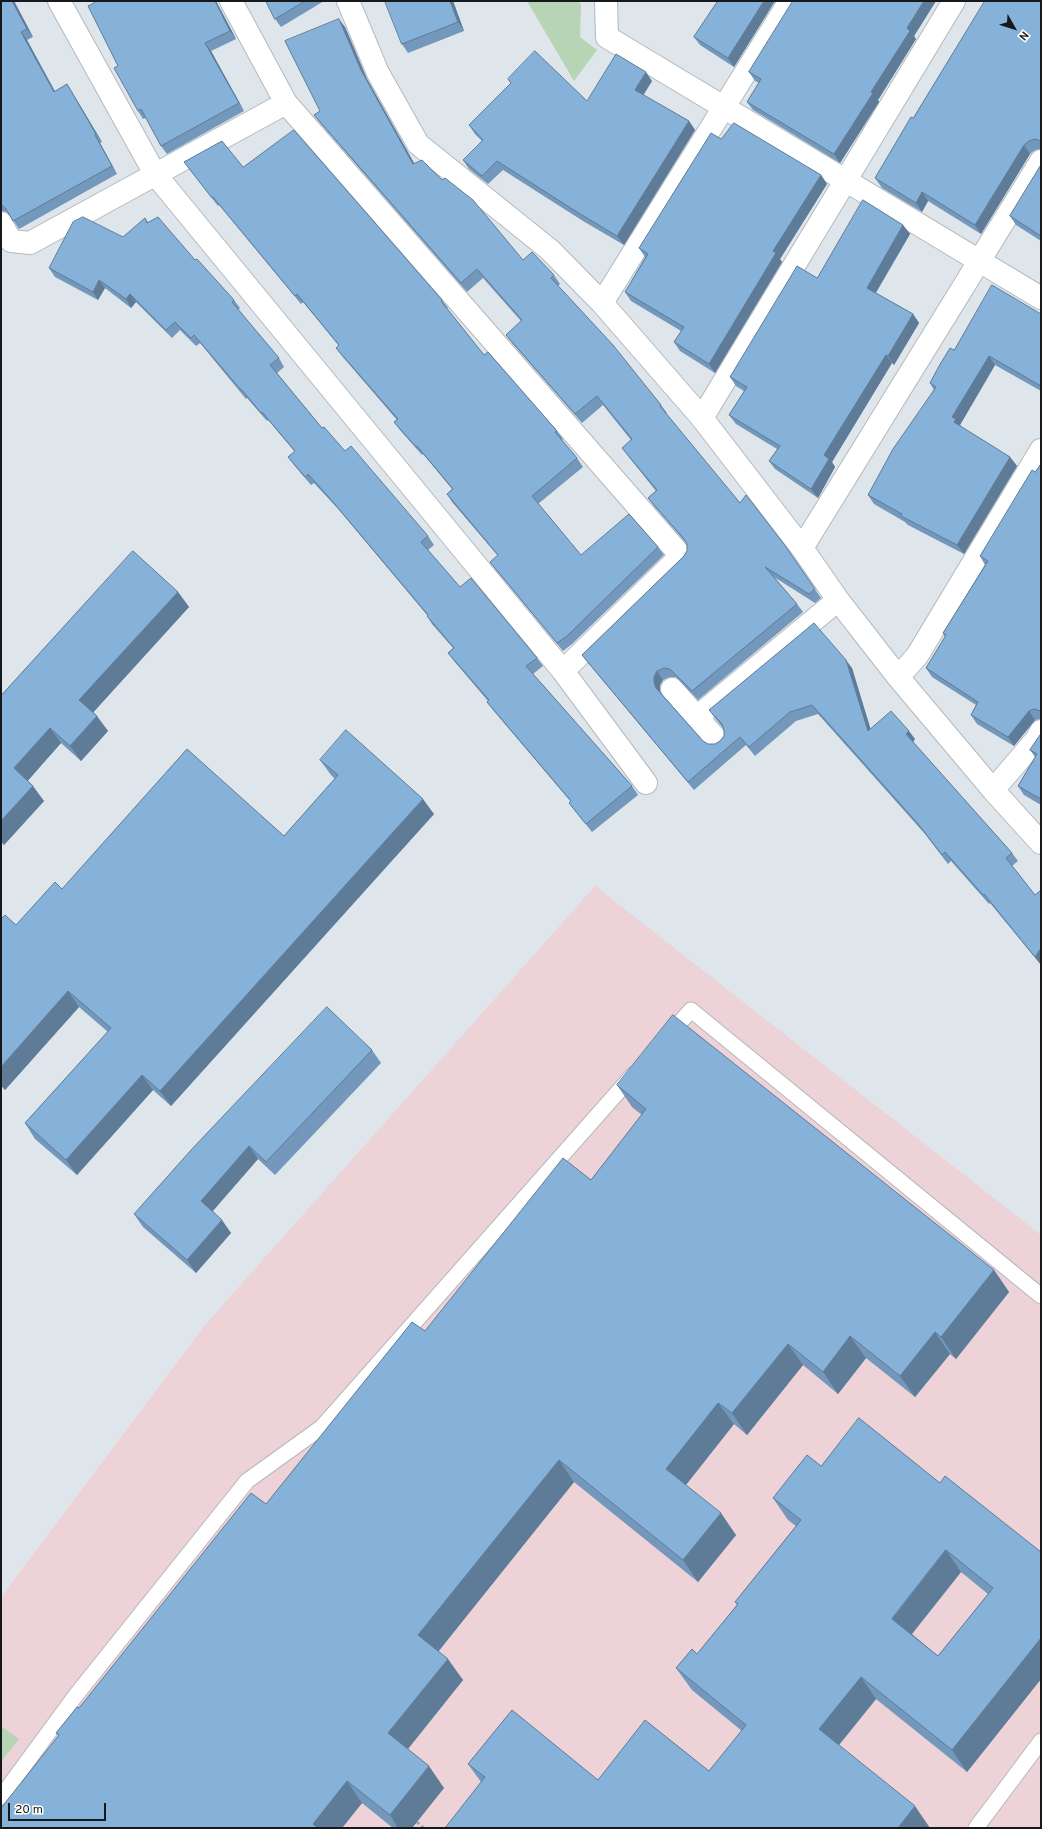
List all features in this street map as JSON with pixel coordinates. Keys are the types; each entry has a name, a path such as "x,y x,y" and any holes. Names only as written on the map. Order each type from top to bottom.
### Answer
{"street":[{"path":"59,1 155,174 563,671 646,783"},
{"path":"231,1 286,103 681,556 563,671"},
{"path":"348,1 378,73 418,144 550,250 602,303 702,418 802,548 838,600 898,677 993,790 1041,843"},
{"path":"606,1 607,37 1041,298"},
{"path":"602,303 722,106 790,1"},
{"path":"702,418 954,1"},
{"path":"1,223 11,241 30,243 286,103"},
{"path":"802,548 1041,162"},
{"path":"898,677 917,656 1041,450"},
{"path":"697,717 838,600"},
{"path":"672,689 718,741"},
{"path":"993,790 1036,740 1041,731"}],"lane":[{"path":"660,1045 691,1010 1041,1296"},
{"path":"1,1797 76,1695 248,1481 322,1427 644,1063"},
{"path":"976,1828 1041,1741"}],"path":[{"path":"417,1822 424,1828"}],"shaded area":[{"path":"595,886 1041,1235 1041,1828 1,1828 1,1762 18,1739 1,1726 1,1597 205,1325"}],"green space":[{"path":"527,1 578,1 581,4 580,37 597,50 574,81"},
{"path":"1,1726 19,1739 1,1762"}],"building":[{"path":"1,1 12,1 27,29 21,32 54,92 67,84 96,134 95,135 112,166 13,221 6,209 1,204"},
{"path":"93,1 215,1 230,31 205,43 239,103 161,146 141,109 138,111 114,68 118,66 88,6 94,3"},
{"path":"266,1 305,1 275,19"},
{"path":"385,1 450,1 458,22 402,44"},
{"path":"718,1 764,1 728,58 694,37"},
{"path":"793,1 924,1 907,28 910,31 834,154 747,102 761,79 749,72"},
{"path":"985,1 1041,1 1041,141 1035,139 1024,145 975,225 922,192 916,203 875,178 911,117 913,118"},
{"path":"339,19 361,70 413,164 422,160 442,180 445,178 473,200 523,260 532,252 554,275 551,278 613,345 661,405 660,406 740,503 746,495 786,547 815,589 809,594 765,567 797,604 692,691 670,669 664,668 657,671 654,677 656,688 703,741 708,744 715,744 724,736 724,730 722,724 709,710 814,623 846,660 868,731 891,711 909,731 906,734 1012,853 1006,858 1035,895 1041,890 1041,948 1035,957 984,894 983,895 945,852 942,855 919,825 812,705 790,712 749,747 740,737 688,782 582,655 684,556 687,551 687,544 648,498 657,490 622,448 632,439 597,396 575,414 506,335 522,320 477,269 461,283 314,115 320,111 285,41"},
{"path":"535,51 587,101 616,54 646,72 635,90 689,121 617,236 497,161 482,176 463,160 483,140 469,125 511,83 508,79"},
{"path":"734,123 821,175 773,251 776,253 709,364 674,342 684,327 625,292 648,254 639,248 711,133 721,139"},
{"path":"294,130 442,300 441,301 484,355 488,352 557,431 555,432 577,458 532,496 581,555 629,514 658,547 567,636 557,643 490,562 498,555 447,494 453,489 417,446 416,447 394,422 398,419 336,348 339,345 297,294 295,296 213,197 212,198 184,162 222,141 243,167"},
{"path":"1041,165 1041,236 1010,216"},
{"path":"863,200 903,225 867,288 913,314 888,356 886,355 824,455 829,459 811,489 769,461 780,446 729,415 747,387 730,377 797,266 817,278"},
{"path":"83,217 123,237 145,218 147,223 158,217 195,260 197,259 234,300 232,302 279,358 270,365 322,428 324,427 345,451 351,446 428,536 421,542 460,587 471,578 537,658 526,666 632,786 586,824 569,803 571,801 487,702 489,700 448,653 454,648 427,616 428,615 333,502 308,474 305,477 288,457 295,451 194,335 191,338 175,322 166,330 130,294 126,299 99,280 93,292 49,268 73,222"},
{"path":"992,285 1041,314 1041,386 989,356 952,417 956,419 954,422 1010,457 957,545 901,516 902,514 868,495 893,449 936,387 930,383 939,366 950,348 954,350"},
{"path":"1041,464 1041,711 1034,709 1029,711 1008,737 971,715 978,702 926,668 946,635 943,633 988,561 980,556 1032,470 1035,472"},
{"path":"133,551 178,592 79,700 97,716 70,746 50,728 14,768 33,786 1,821 1,693 2,694"},
{"path":"346,730 423,799 160,1091 142,1075 66,1160 25,1123 111,1028 68,991 1,1067 1,919 5,915 16,925 55,882 62,889 187,749 284,836 338,775 320,760"},
{"path":"1041,734 1041,799 1018,786 1037,754 1030,750"},
{"path":"327,1007 372,1050 266,1162 249,1146 201,1201 222,1220 187,1260 134,1214 192,1149"},
{"path":"673,1015 994,1270 941,1337 935,1332 900,1376 850,1336 823,1372 788,1344 732,1413 718,1403 666,1469 721,1513 683,1560 559,1460 418,1635 448,1659 388,1733 429,1766 390,1815 347,1781 313,1824 318,1828 1,1828 1,1808 59,1735 56,1733 77,1707 79,1708 251,1493 266,1504 412,1322 425,1331 563,1158 591,1180 646,1109 617,1085"},
{"path":"859,1418 940,1483 945,1476 1041,1552 1041,1638 952,1750 861,1677 819,1729 915,1806 898,1828 445,1828 485,1777 468,1764 512,1710 598,1780 645,1720 709,1771 746,1725 676,1668 692,1649 697,1654 738,1604 735,1602 801,1520 773,1498 807,1455 821,1466","holes":["946,1550 993,1588 938,1656 892,1619"]}]}
